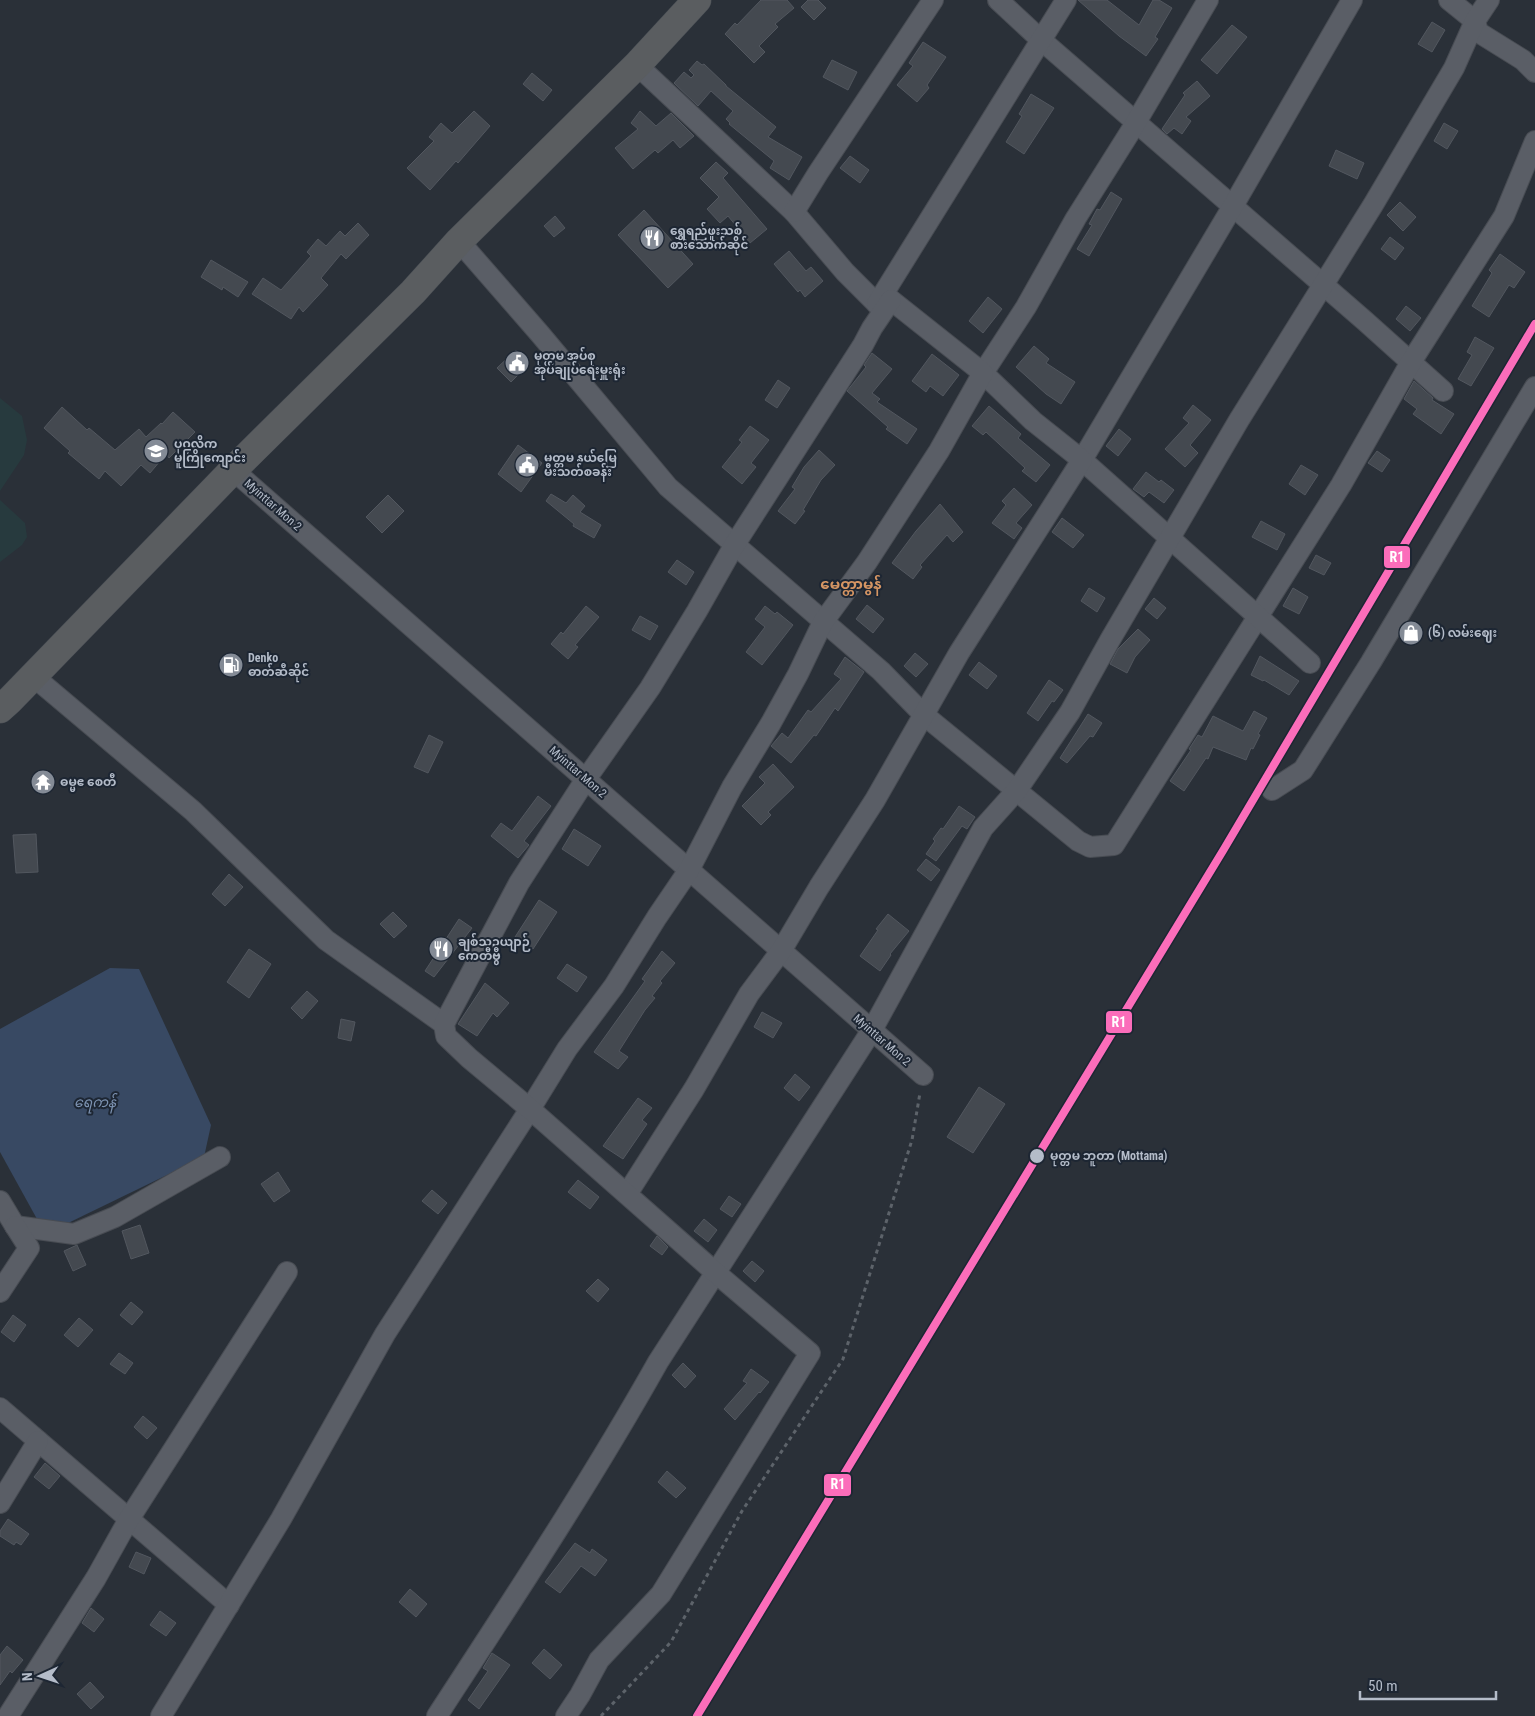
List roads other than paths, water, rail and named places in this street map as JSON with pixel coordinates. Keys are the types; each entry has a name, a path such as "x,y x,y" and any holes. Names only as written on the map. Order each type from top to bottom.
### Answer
{"highway":[{"path":"0,709 233,470 413,292 459,241 637,65 697,0"}],"street":[{"path":"794,212 933,0"},
{"path":"998,0 1040,39 1323,284 1443,391"},
{"path":"566,1716 600,1660 660,1594 810,1353 469,1058 446,1036 444,1024 519,883 586,779 650,688 735,544 863,345 884,302 1040,39 1066,0"},
{"path":"161,1716 281,1519 385,1334 567,1049 614,986 689,870 732,787 771,724 824,622 867,562 939,451 983,373 1026,307 1076,218 1136,122 1208,0"},
{"path":"627,1194 694,1089 749,994 781,951 819,887 875,800 959,652 1082,460 1233,206 1352,0"},
{"path":"1450,0 1475,22 1478,32 1523,60 1535,72"},
{"path":"437,1716 565,1518 633,1407 658,1362 872,1030 983,828 1017,790 1070,712 1239,420 1454,68 1475,22 1488,0"},
{"path":"637,65 794,212 845,272 983,373 1033,421 1082,460 1310,663"},
{"path":"459,241 540,334 668,487 881,671 924,714 1078,842 1090,847 1114,845 1341,485 1411,362 1504,216 1535,141"},
{"path":"1272,790 1303,770 1371,662 1535,387"},
{"name":"Myinttar Mon 2","path":"233,470 923,1075"},
{"path":"33,676 193,811 326,940 444,1024"},
{"path":"15,1226 74,1234 115,1217 220,1157"},
{"path":"0,1201 29,1248 0,1292"},
{"path":"8,1716 96,1578 129,1519 287,1272"},
{"path":"0,1408 230,1605"},
{"path":"0,1503 38,1441"}],"water":[{"name":"ရေကန်","path":"110,968 139,969 211,1125 204,1157 64,1225 37,1219 0,1152 0,1029"}],"place":[{"name":"ရွှေရည်ဖူးသစ် စားသောက်ဆိုင်","path":"652,238"},
{"name":"မုတ္တမ အုပ်စု အုပ်ချုပ်ရေးမှူးရုံး","path":"517,363"},
{"name":"ပုဂ္ဂလိက မူကြိုကျောင်း","path":"156,451"},
{"name":"မုတ္တမ နယ်မြေ မီးသတ်စခန်း","path":"527,465"},
{"name":"(၆) လမ်းဈေး","path":"1411,633"},
{"name":"Denko ဓာတ်ဆီဆိုင်","path":"231,665"},
{"name":"ဓမ္မဧ စေတီ","path":"43,782"},
{"name":"ချစ်သူဥယျာဉ် ကေတီဗွီ","path":"441,949"},
{"name":"မုတ္တမ ဘူတာ (Mottama)","path":"1037,1156"}],"district":[{"name":"မေတ္တာမွန်","path":"851,584"}]}
